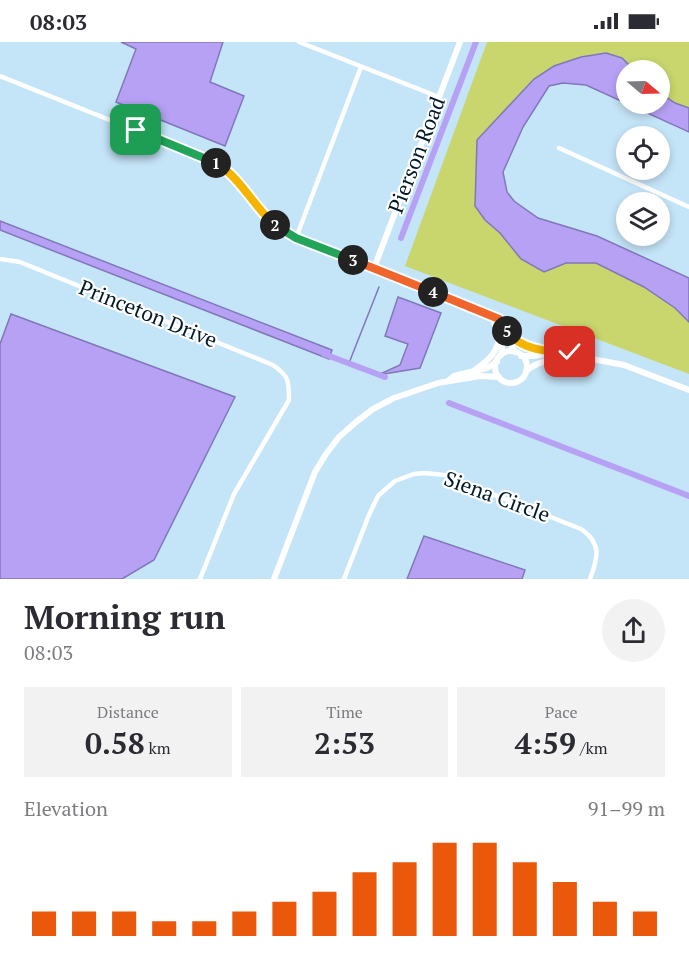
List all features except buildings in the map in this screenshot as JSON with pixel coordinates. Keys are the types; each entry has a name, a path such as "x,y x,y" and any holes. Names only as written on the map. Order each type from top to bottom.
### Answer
{"street":[{"path":"299,42 439,97"},
{"name":"Pierson Road","path":"374,268 460,42"},
{"path":"296,238 361,66"},
{"path":"0,76 217,163 238,181 268,219 296,238 482,311 492,317 526,364 526,371"},
{"path":"559,148 689,207"},
{"name":"Princeton Drive","path":"0,259 20,262 273,365 283,372 289,382 289,400 234,494 200,579"},
{"path":"502,331 522,345 570,352 576,356 624,365 689,390"},
{"path":"502,331 503,343 496,371 505,382 516,382 537,363 576,356"},
{"path":"471,372 492,355 499,343 502,331"},
{"path":"501,355 506,352 532,356 566,352"},
{"path":"446,382 454,376 487,368 497,362"},
{"path":"274,579 315,472 339,437 373,409 394,399 446,382 480,376 499,377"},
{"name":"Siena Circle","path":"344,579 378,496 395,481 414,474 425,473 444,475 590,534 597,548 596,563 590,579"}],"green space":[{"path":"487,42 689,42 689,108 670,100 670,60 581,57 554,66 534,79 477,140 475,206 521,259 544,272 566,263 596,263 644,287 675,308 689,322 689,374 405,266"}],"shaded area":[{"path":"121,42 223,42 210,82 244,96 225,146 116,102 136,49"},
{"path":"606,53 624,60 616,60 616,99 586,85 563,83 549,86 523,127 503,172 507,192 514,201 538,218 597,236 689,278 689,322 675,308 644,287 596,263 566,263 544,272 521,259 475,206 477,140 534,79 554,66 581,57"},
{"path":"670,100 689,108 689,132 650,114 670,114"},
{"path":"0,221 332,350 329,359 0,230"},
{"path":"398,297 441,313 420,368 378,375 400,365 408,344 385,336"},
{"path":"11,314 235,397 154,560 122,579 0,579 0,344"},
{"path":"424,536 525,570 522,579 407,579"}],"waterway":[{"path":"401,238 476,42"},
{"path":"349,363 379,287"},
{"path":"324,354 385,377"},
{"path":"449,403 689,496"}],"route":[{"path":"136,130 217,163 232,174 268,219 296,238 499,319 512,338 522,345 570,352"}]}
